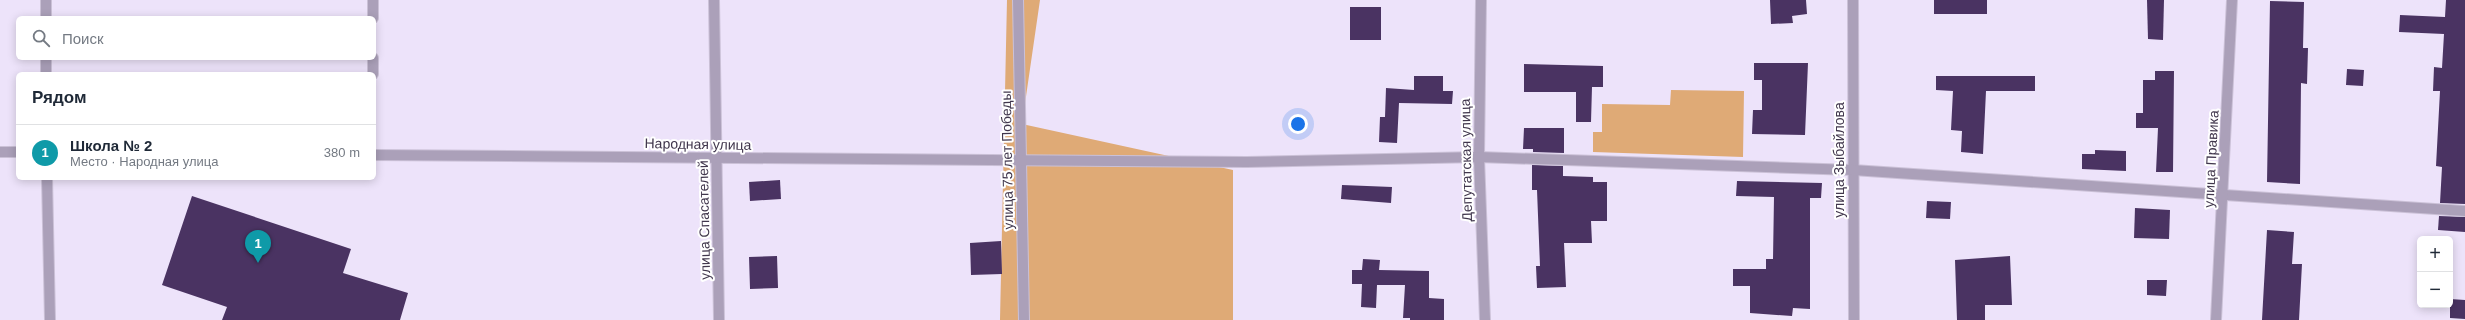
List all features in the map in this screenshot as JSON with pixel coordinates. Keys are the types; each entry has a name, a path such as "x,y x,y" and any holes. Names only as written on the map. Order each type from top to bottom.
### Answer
{"street":[{"path":"46,0 46,16"},
{"path":"373,0 373,16"},
{"name":"улица Спасателей","path":"714,0 718,158 719,320"},
{"name":"улица 75 лет Победы","path":"1018,0 1024,320"},
{"name":"Депутатская улица","path":"1481,0 1479,157 1485,320"},
{"name":"улица Зыбайлова","path":"1853,0 1854,320"},
{"name":"улица Правика","path":"2216,320 2224,196 2232,0"},
{"path":"46,60 46,72"},
{"path":"373,60 373,72"},
{"path":"0,152 16,152"},
{"name":"Народная улица","path":"376,155 1247,162 1479,157 1853,170 2465,211"},
{"path":"47,180 50,320"}],"shaded area":[{"path":"1007,0 1040,0 1022,124 1233,170 1233,320 1000,320"},
{"path":"1671,90 1744,91 1743,157 1593,152 1593,132 1602,132 1602,104 1670,105"}],"building":[{"path":"1770,0 1806,0 1807,14 1792,16 1793,23 1771,24"},
{"path":"1934,0 1987,0 1987,14 1934,14"},
{"path":"2147,0 2164,0 2163,40 2148,39"},
{"path":"2446,0 2465,0 2465,204 2440,203 2442,167 2436,166 2440,91 2433,91 2434,67 2442,68 2444,34 2399,32 2400,15 2445,17"},
{"path":"2270,1 2304,2 2303,48 2308,48 2307,84 2301,83 2300,184 2267,182"},
{"path":"1350,7 1381,7 1381,40 1350,40"},
{"path":"1754,63 1808,63 1805,135 1752,134 1753,110 1762,110 1762,80 1754,80"},
{"path":"1524,64 1603,66 1603,87 1592,87 1591,122 1576,122 1576,92 1524,92"},
{"path":"2347,69 2364,70 2363,86 2346,85"},
{"path":"2155,71 2174,71 2173,172 2156,172 2158,128 2136,128 2136,113 2143,113 2143,80 2155,80"},
{"path":"1414,76 1443,76 1443,91 1453,91 1452,104 1399,103 1397,143 1379,142 1380,117 1385,117 1386,88 1414,90"},
{"path":"1936,76 2035,76 2035,91 1986,91 1983,154 1961,152 1962,131 1951,130 1953,91 1936,90"},
{"path":"1524,128 1564,128 1564,153 1533,152 1533,149 1523,149"},
{"path":"2095,150 2126,151 2126,171 2082,169 2082,154 2095,154"},
{"path":"1532,165 1563,166 1563,176 1593,177 1593,182 1607,182 1607,221 1591,221 1592,243 1564,243 1566,287 1537,288 1536,266 1540,266 1537,190 1532,190"},
{"path":"780,180 781,199 750,201 749,182"},
{"path":"1737,181 1822,183 1821,198 1810,198 1810,309 1793,308 1792,316 1750,313 1750,286 1733,286 1733,269 1766,269 1766,259 1773,259 1774,197 1736,196"},
{"path":"1342,185 1392,187 1391,203 1341,199"},
{"path":"192,196 351,249 343,273 408,293 400,320 222,320 227,307 162,285"},
{"path":"1927,201 1951,202 1950,219 1926,218"},
{"path":"2135,208 2170,210 2169,239 2134,238"},
{"path":"2439,216 2465,217 2465,232 2438,230"},
{"path":"2267,230 2294,232 2292,264 2302,264 2299,320 2262,320"},
{"path":"1001,241 1002,274 971,275 970,243"},
{"path":"777,256 778,288 750,289 749,257"},
{"path":"2010,256 2012,305 1985,305 1985,320 1957,320 1955,260"},
{"path":"1363,259 1380,260 1379,270 1429,271 1429,298 1444,299 1444,320 1410,320 1410,318 1403,318 1405,285 1377,285 1376,308 1361,307 1362,284 1352,284 1352,270 1362,270"},
{"path":"2147,280 2167,280 2166,296 2147,295"},
{"path":"2453,299 2465,300 2465,319 2450,318 2450,308 2453,308"}],"place":[{"name":"Школа № 2","path":"258,263"}]}
